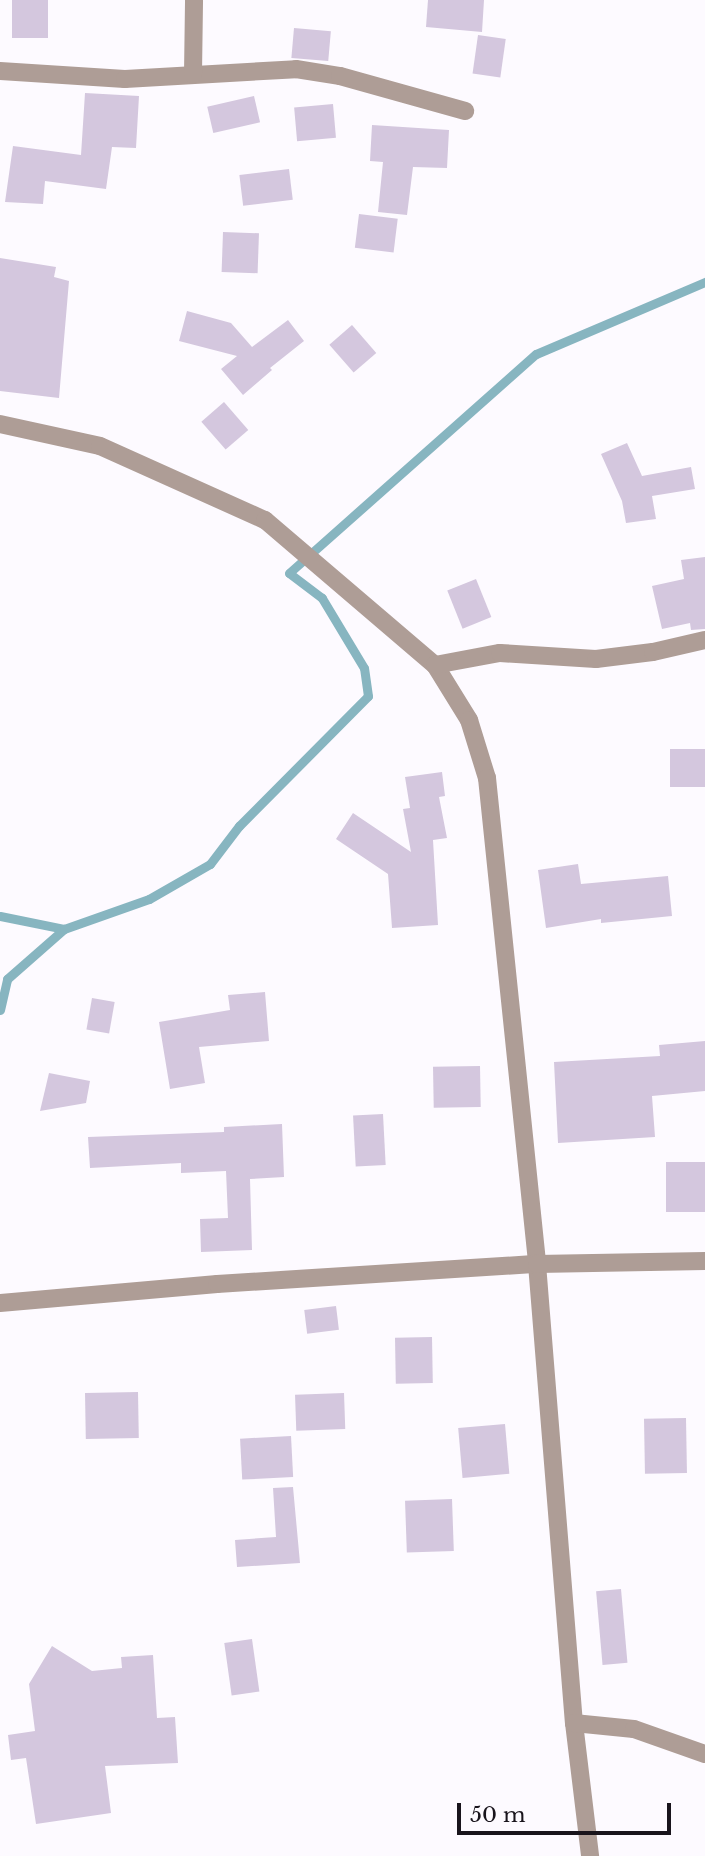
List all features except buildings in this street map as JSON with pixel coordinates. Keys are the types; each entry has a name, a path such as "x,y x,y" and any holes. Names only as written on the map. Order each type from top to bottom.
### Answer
{"street":[{"path":"194,0 194,74"},
{"path":"0,71 125,79 296,69 340,76 465,111"},
{"path":"0,424 100,446 265,520 435,665 469,720 486,778 537,1264 574,1723 590,1856"},
{"path":"435,665 500,653 596,659 653,652 705,640"},
{"path":"0,1303 217,1284 537,1264 705,1261"},
{"path":"574,1723 634,1729 705,1754"}],"waterway":[{"path":"0,1010 7,979 64,929 149,899 210,864 239,826 368,696 364,668 322,598 289,573 536,354 705,282"},
{"path":"0,916 64,929"}]}
